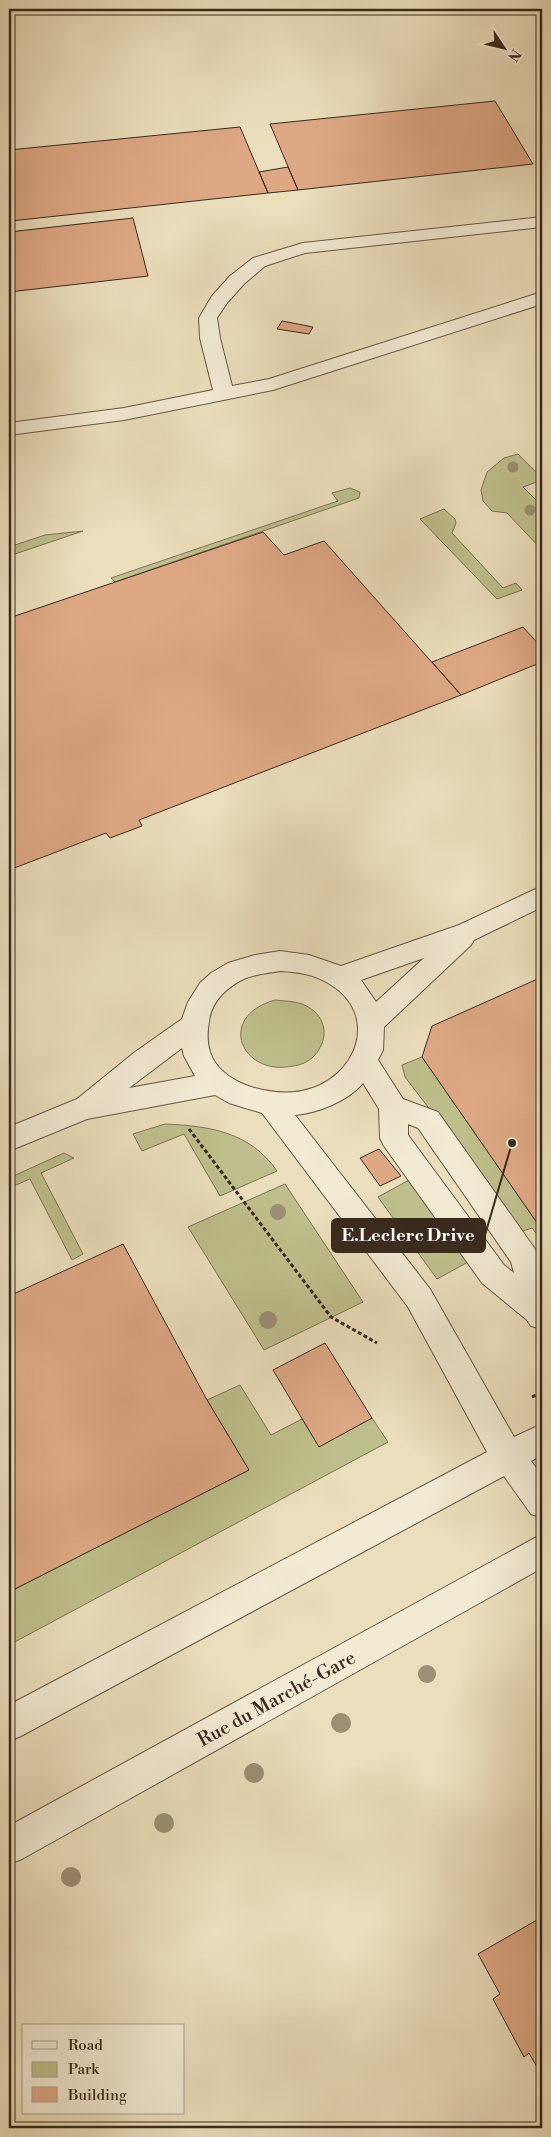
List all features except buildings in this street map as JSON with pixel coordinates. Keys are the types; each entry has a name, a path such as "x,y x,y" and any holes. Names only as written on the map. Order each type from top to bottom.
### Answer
{"street":[{"path":"224,394 210,338 208,318 219,300 237,280 260,262 303,248 542,222"},
{"path":"9,428 124,414 273,384 542,298"},
{"path":"339,976 468,932 542,896"},
{"path":"371,1023 468,932"},
{"path":"280,961 301,962 339,976 355,990 366,1006 371,1023 371,1043 364,1062 349,1081 326,1095 300,1103 271,1104 234,1094 218,1083 202,1066 194,1046 193,1026 198,1005 212,988 231,974 254,965 280,961"},
{"path":"84,1108 193,1026"},
{"path":"364,1062 393,1107 394,1138 493,1274 540,1313"},
{"path":"9,1139 84,1108 218,1083"},
{"path":"271,1104 419,1298 487,1421 542,1503"},
{"path":"393,1107 428,1120 525,1258 540,1313"},
{"path":"9,1724 542,1439"},
{"name":"Rue du Marché-Gare","path":"9,1846 542,1550"}],"path":[{"path":"186,1125 331,1317 377,1343"}],"green space":[{"path":"518,454 542,478 542,480 523,487 542,506 542,550 507,513 492,511 483,501 481,490 487,472 504,458"},
{"path":"350,488 360,492 359,498 115,582 111,578 338,501 332,493"},
{"path":"444,509 455,519 456,523 452,533 503,588 516,583 522,590 497,599 420,519"},
{"path":"83,531 9,556 9,547 45,535"},
{"path":"275,1000 302,1004 316,1013 321,1020 324,1034 323,1042 314,1056 304,1063 275,1067 260,1063 249,1054 242,1044 241,1031 245,1019 256,1008"},
{"path":"422,1057 542,1230 542,1241 532,1228 523,1231 405,1077 402,1065"},
{"path":"165,1124 213,1129 228,1134 254,1147 277,1171 220,1196 184,1134 142,1151 133,1134"},
{"path":"64,1153 74,1158 41,1173 83,1254 72,1260 30,1179 9,1188 9,1178"},
{"path":"411,1179 470,1261 437,1279 378,1197"},
{"path":"285,1184 363,1302 264,1350 188,1227"},
{"path":"240,1385 271,1435 302,1419 319,1446 372,1418 388,1442 9,1645 9,1592 249,1470 207,1400"}],"place":[{"name":"E.Leclerc Drive","path":"512,1143"}]}
